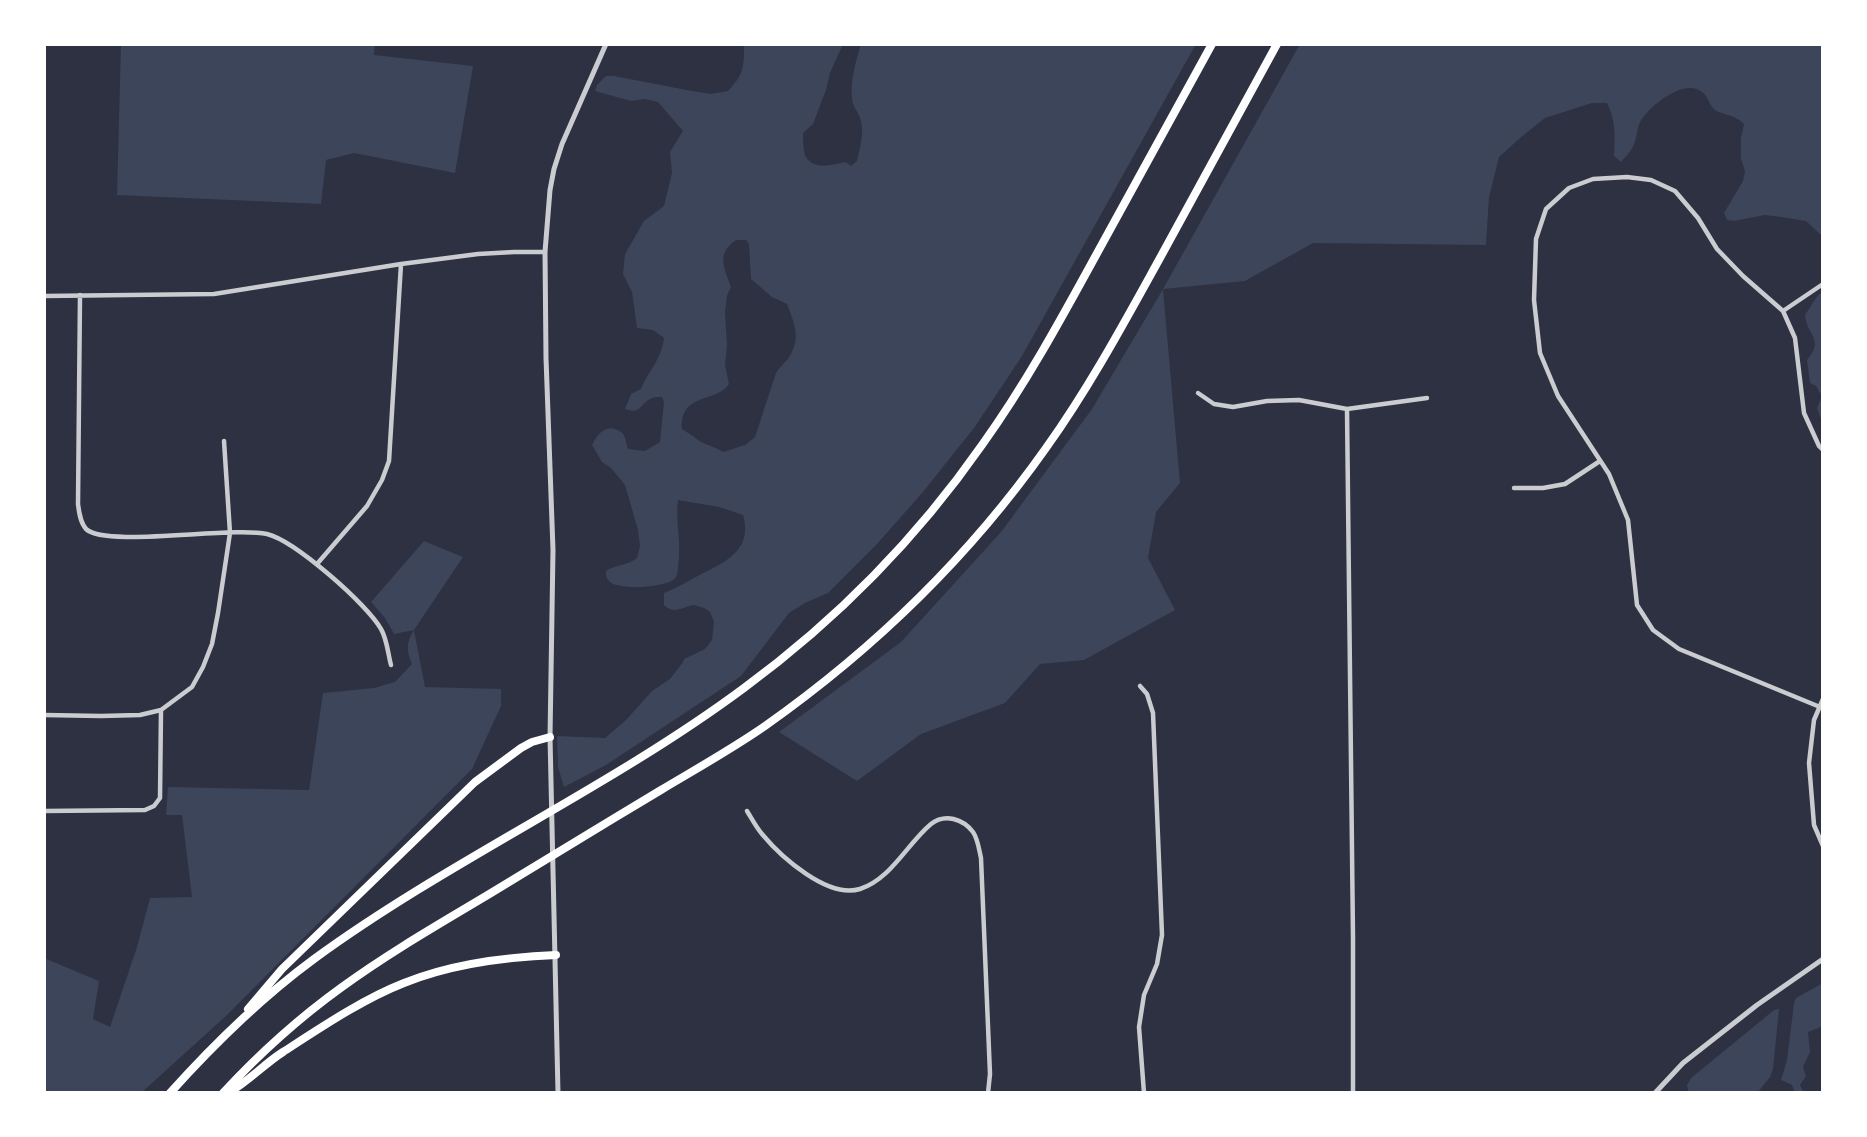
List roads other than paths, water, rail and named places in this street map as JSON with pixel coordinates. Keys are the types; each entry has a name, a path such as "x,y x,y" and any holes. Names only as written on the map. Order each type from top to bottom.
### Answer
{"highway":[{"path":"170,1093 231,1030 278,988 340,941 692,725 768,670 848,600 927,516 983,445 1028,376 1212,44"},
{"path":"225,1093 276,1041 341,988 408,943 748,737 864,649 934,583 1034,466 1090,383 1278,44"},
{"path":"231,1030 282,969 475,782 521,748 550,737"},
{"path":"225,1093 304,1038 405,982 463,966 556,955"}],"street":[{"path":"558,1093 550,737 553,550 545,253 554,169 606,44"},
{"path":"1820,707 1679,649 1653,630 1637,606 1628,520 1609,474 1558,396 1540,353 1534,299 1536,239 1546,209 1569,188 1593,179 1627,177 1651,180 1675,191 1698,218 1717,249 1783,311 1795,338 1804,413 1823,450"},
{"path":"44,296 214,293 478,254 545,253"},
{"path":"317,564 367,506 390,461 401,264"},
{"path":"1783,311 1823,284"},
{"path":"80,295 78,504 80,517 87,529 101,536 230,533 269,535 317,564 369,613 382,631 391,666"},
{"path":"1198,393 1214,404 1233,407 1266,401 1298,400 1347,408 1427,398"},
{"path":"1347,408 1353,1093"},
{"path":"44,715 139,715 160,709 192,687 204,667 212,644 230,533 224,441"},
{"path":"1514,488 1543,488 1565,484 1601,461"},
{"path":"1140,687 1147,694 1153,713 1162,912 1162,935 1157,964 1144,995 1139,1027 1144,1093"},
{"path":"1823,699 1814,720 1809,763 1814,825 1823,846"},
{"path":"44,811 145,810 154,806 160,798 160,709"},
{"path":"747,811 763,835 802,872 834,889 858,890 877,882 933,823 949,818 963,822 975,834 981,858 990,1074 988,1093"},
{"path":"1655,1093 1694,1054 1823,959"}]}
